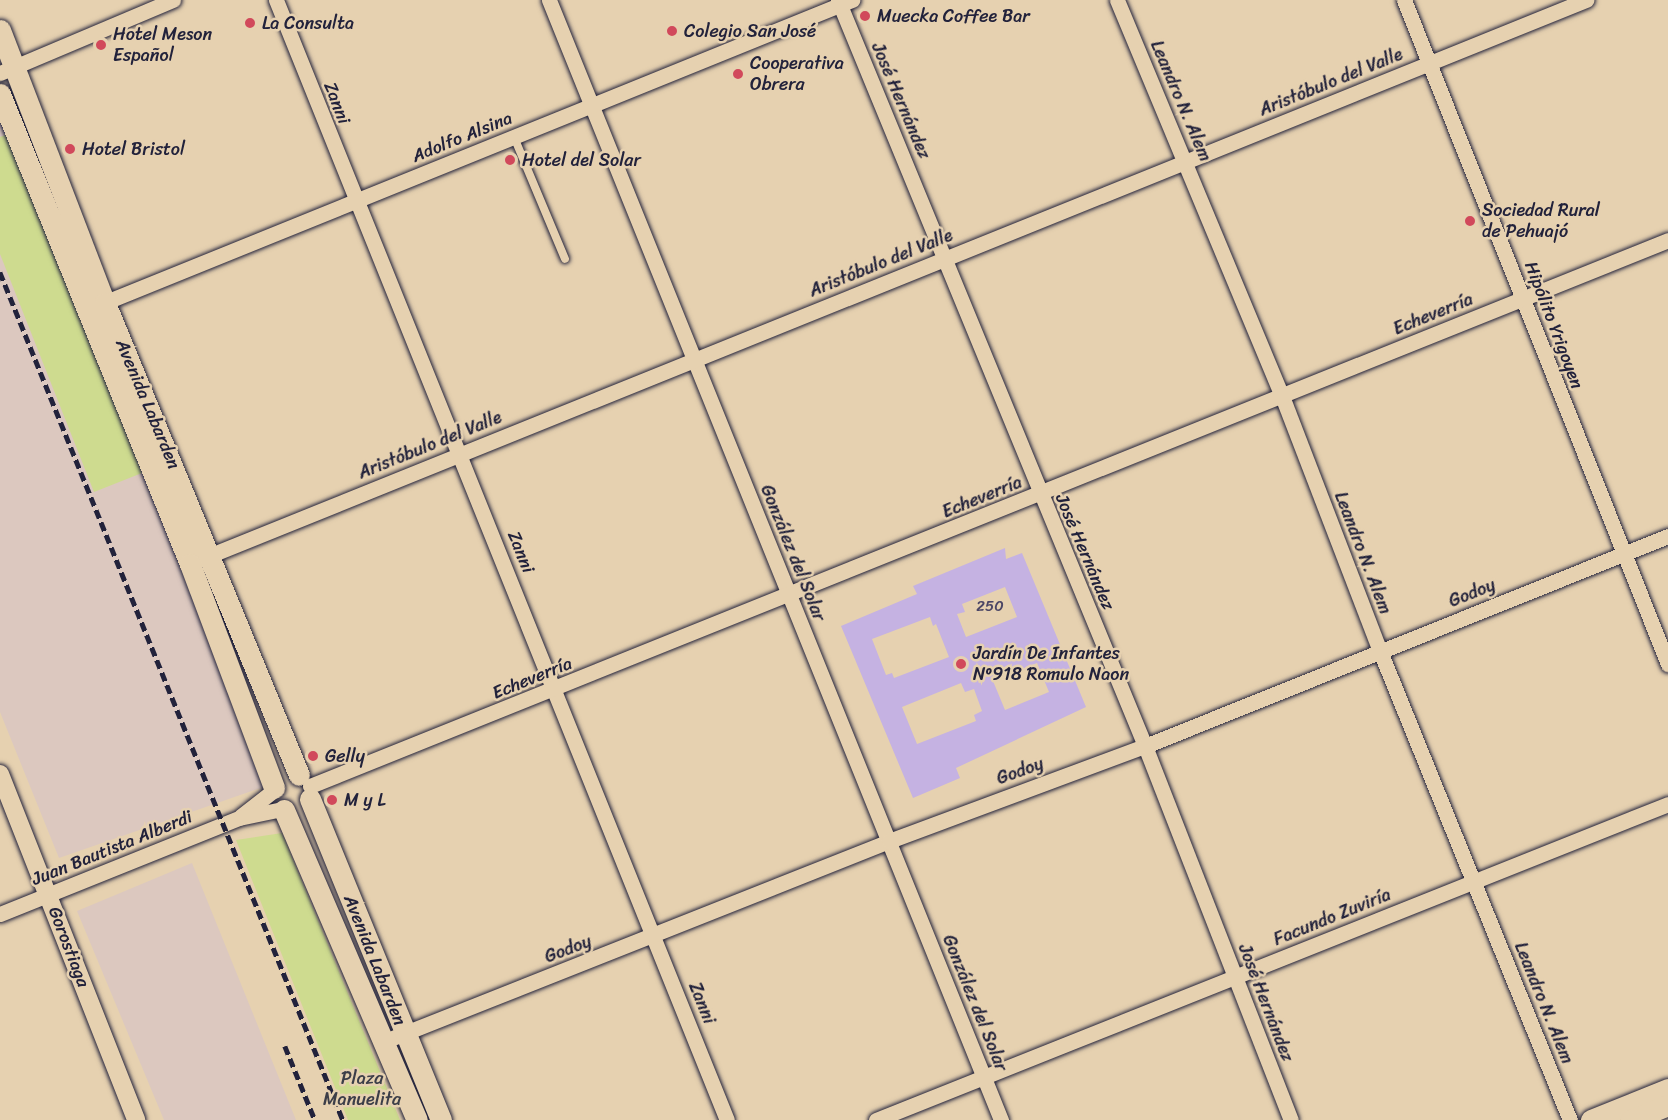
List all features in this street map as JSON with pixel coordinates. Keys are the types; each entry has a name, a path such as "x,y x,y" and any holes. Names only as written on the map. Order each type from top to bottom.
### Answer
{"main road":[{"name":"Avenida Labarden","path":"0,30 8,70 278,799 395,1037 441,1120"},
{"name":"Avenida Labarden","path":"0,94 212,555 306,787 395,1037 417,1120"},
{"path":"284,776 306,787 299,810 278,799 284,776"},
{"path":"1591,1120 1668,1089"},
{"path":"1631,1120 1668,1105"}],"street":[{"path":"8,70 173,0"},
{"name":"Zanni","path":"276,0 354,201 556,690 728,1120"},
{"name":"González del Solar","path":"549,0 1001,1120"},
{"name":"Leandro N. Alem","path":"1117,0 1281,396 1380,651 1570,1120"},
{"name":"Hipólito Yrigoyen","path":"1404,0 1668,664"},
{"name":"Aristóbulo del Valle","path":"190,564 459,453 1586,0"},
{"name":"Adolfo Alsina","path":"96,306 843,2"},
{"name":"José Hernández","path":"843,2 1040,494 1144,746 1291,1120"},
{"name":"Echeverría","path":"306,787 556,690 1668,240"},
{"name":"Godoy","path":"395,1037 889,841 1144,746 1668,536"},
{"name":"Gorostiaga","path":"0,774 136,1120"},
{"name":"Juan Bautista Alberdi","path":"0,914 238,818 278,799"},
{"name":"Facundo Zuviría","path":"876,1120 1668,804"}],"lane":[{"path":"514,137 565,259"}],"shaded area":[{"path":"0,120 269,785 59,858 0,712"},
{"path":"192,863 296,1120 164,1120 77,911"}],"green space":[{"path":"8,134 142,473 94,492 0,254 0,137"},
{"name":"Plaza Manuelita","path":"282,833 400,1120 348,1120 236,840"}],"building":[{"path":"1005,548 1006,559 1022,553 1086,707 956,768 960,778 913,798 841,626 917,594 913,586","holes":["1005,587 1017,617 966,637 957,614 965,612 962,604","930,617 933,626 936,624 949,657 894,678 892,673 886,675 872,639","1037,663 1049,692 1005,710 993,681","961,683 965,692 974,689 982,711 974,715 976,721 917,744 902,707"]}],"railway":[{"path":"0,272 343,1120"},
{"path":"285,1046 315,1120"}],"place":[{"name":"Muecka Coffee Bar","path":"865,16"},
{"name":"La Consulta","path":"250,23"},
{"name":"Colegio San José","path":"672,31"},
{"name":"Hotel Meson Español","path":"101,45"},
{"name":"Cooperativa Obrera","path":"738,74"},
{"name":"Hotel Bristol","path":"70,149"},
{"name":"Hotel del Solar","path":"510,160"},
{"name":"Sociedad Rural de Pehuajó","path":"1470,221"},
{"name":"Jardín De Infantes Nº918 Romulo Naon","path":"961,664"},
{"name":"Gelly","path":"313,756"},
{"name":"M y L","path":"332,800"}]}
